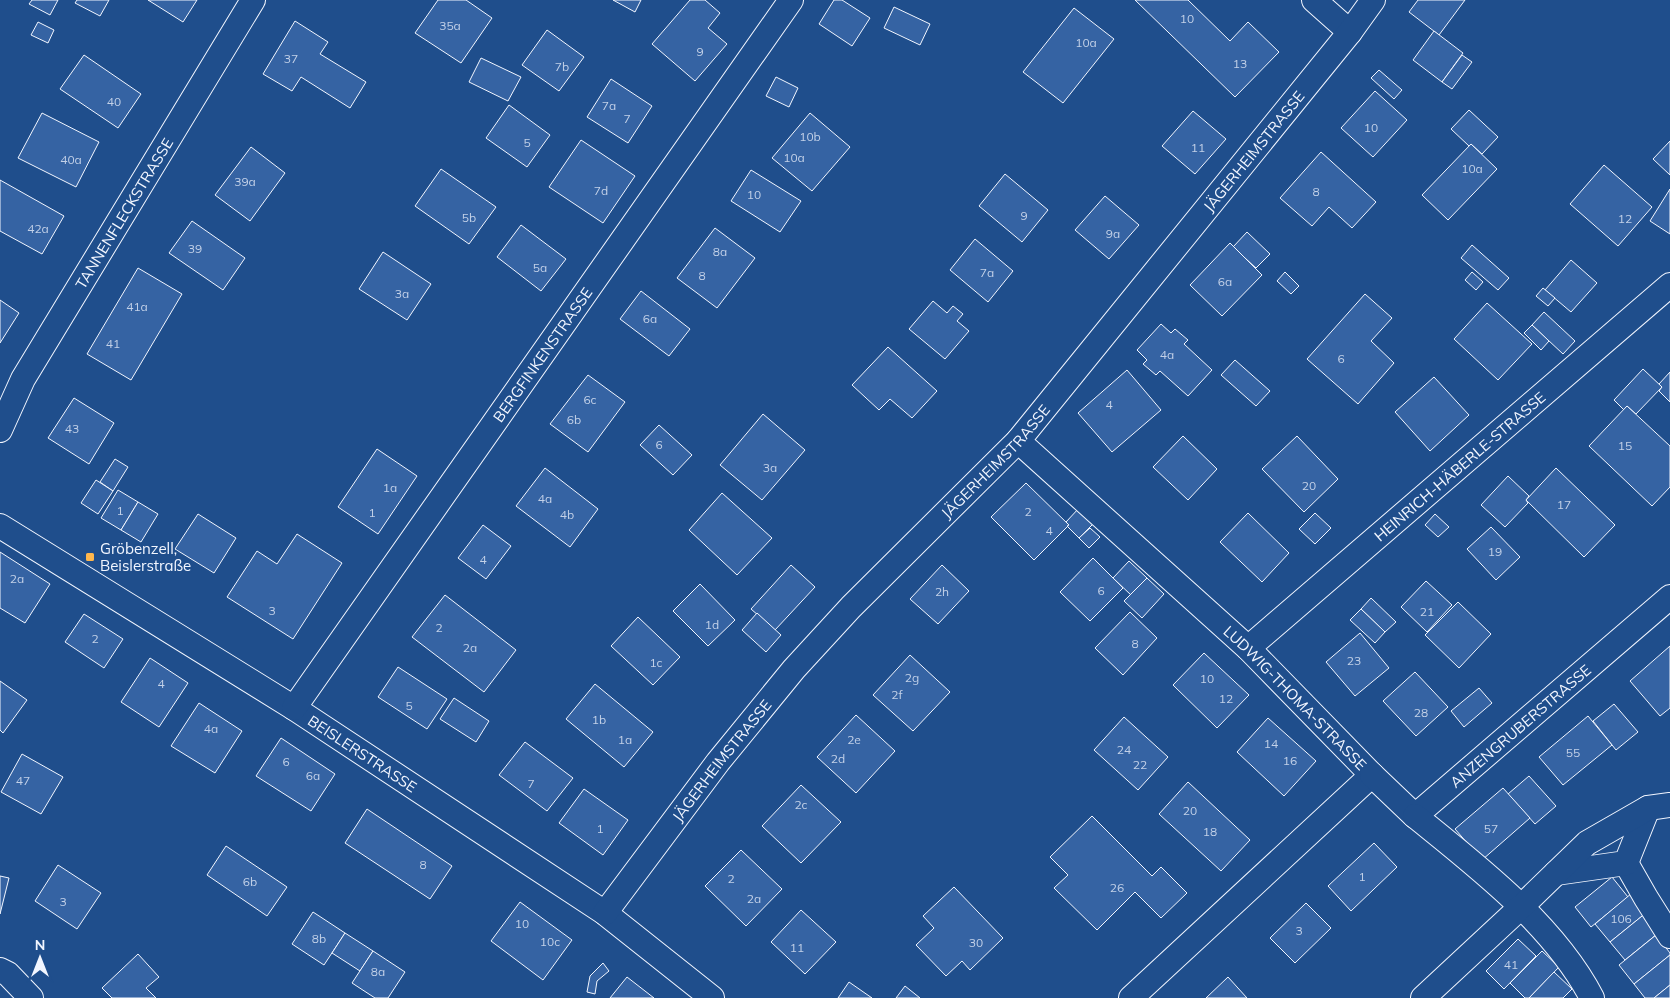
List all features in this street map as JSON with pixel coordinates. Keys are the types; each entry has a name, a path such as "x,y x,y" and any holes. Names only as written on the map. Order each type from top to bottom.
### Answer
{"street":[{"name":"TANNENFLECKSTRASSE","path":"0,430 23,379 253,0"},
{"name":"BERGFINKENSTRASSE","path":"294,708 791,0"},
{"path":"1314,0 1350,32"},
{"name":"JÄGERHEIMSTRASSE","path":"605,913 718,762 794,669 851,607 1018,440 1350,32 1373,0"},
{"name":"HEINRICH-HÄBERLE-STRASSE","path":"1248,648 1670,285"},
{"name":"LUDWIG-THOMA-STRASSE","path":"1018,440 1248,648 1372,775 1131,998"},
{"name":"BEISLERSTRASSE","path":"0,526 294,708 605,913 712,998"},
{"name":"ANZENGRUBERSTRASSE","path":"1415,816 1670,597"},
{"path":"1372,775 1415,816 1522,906 1566,958 1592,998"},
{"path":"1626,863 1659,806"},
{"path":"1434,994 1587,843 1659,806"},
{"path":"1556,873 1626,863"},
{"path":"1626,863 1670,936"},
{"path":"0,970 8,974 31,998"}],"building":[{"path":"32,0 58,0 50,15 29,4"},
{"path":"77,0 109,0 100,16 75,3"},
{"path":"148,0 197,0 183,22"},
{"path":"438,0 466,0 492,18 461,63 415,33"},
{"path":"613,0 641,0 635,12"},
{"path":"690,0 705,0 720,13 708,28 727,44 695,81 652,44"},
{"path":"834,0 842,0 870,18 852,46 819,24"},
{"path":"1135,0 1188,0 1230,41 1248,22 1279,52 1235,97"},
{"path":"1418,0 1465,0 1439,35 1409,12"},
{"path":"894,7 930,24 920,45 884,28"},
{"path":"1074,8 1114,39 1063,103 1023,72"},
{"path":"295,21 328,42 320,54 366,82 350,108 301,77 292,91 263,74"},
{"path":"38,22 54,30 48,43 31,35"},
{"path":"547,30 584,57 559,91 522,65"},
{"path":"1434,31 1463,53 1442,82 1413,60"},
{"path":"84,55 141,94 118,128 60,89"},
{"path":"1462,55 1472,62 1452,89 1442,82"},
{"path":"481,58 521,77 508,101 469,82"},
{"path":"1379,70 1402,90 1394,99 1371,78"},
{"path":"776,77 798,88 789,107 766,96"},
{"path":"611,79 652,106 628,143 587,117"},
{"path":"1375,91 1407,120 1373,157 1341,128"},
{"path":"509,105 550,135 527,167 486,138"},
{"path":"1469,110 1498,137 1482,154 1471,144 1469,146 1451,129"},
{"path":"1193,111 1226,139 1195,174 1162,146"},
{"path":"42,113 99,142 76,187 18,158"},
{"path":"810,113 850,147 812,191 772,158"},
{"path":"581,140 635,176 603,223 549,187"},
{"path":"1670,141 1670,175 1653,159"},
{"path":"1471,144 1497,169 1448,220 1422,195"},
{"path":"251,147 285,173 250,221 215,195"},
{"path":"1321,152 1376,202 1352,228 1329,207 1312,226 1280,198"},
{"path":"1604,165 1652,207 1618,246 1570,204"},
{"path":"441,169 496,207 469,244 415,206"},
{"path":"751,170 801,201 780,232 731,201"},
{"path":"1005,174 1048,210 1022,242 979,206"},
{"path":"0,180 64,216 42,254 0,231"},
{"path":"1670,189 1670,234 1650,221"},
{"path":"1105,196 1139,225 1109,259 1075,230"},
{"path":"192,221 245,258 223,290 169,253"},
{"path":"521,225 566,259 541,291 497,257"},
{"path":"715,228 755,258 717,308 677,278"},
{"path":"1247,232 1270,254 1256,268 1233,247"},
{"path":"975,239 1013,271 988,302 950,270"},
{"path":"1230,243 1262,275 1222,316 1190,285"},
{"path":"1472,245 1509,278 1498,290 1461,258"},
{"path":"383,252 431,284 407,320 359,289"},
{"path":"1571,260 1597,283 1571,312 1545,290"},
{"path":"138,268 182,294 131,380 87,354"},
{"path":"1285,272 1299,286 1291,294 1277,281"},
{"path":"1472,272 1483,282 1476,290 1465,280"},
{"path":"1543,288 1555,298 1548,306 1536,296"},
{"path":"641,291 690,329 669,356 620,319"},
{"path":"1365,294 1392,318 1371,341 1394,363 1358,404 1307,359"},
{"path":"0,300 19,313 0,343"},
{"path":"933,301 947,313 953,306 963,314 957,321 969,331 945,359 909,329"},
{"path":"1487,303 1532,344 1498,380 1454,339"},
{"path":"1544,312 1575,341 1563,354 1532,325"},
{"path":"1161,324 1171,333 1175,329 1188,340 1184,344 1212,370 1188,396 1160,371 1156,375 1143,364 1147,360 1137,350"},
{"path":"1532,325 1549,341 1541,350 1524,333"},
{"path":"888,347 937,391 912,418 890,399 879,410 852,385"},
{"path":"1235,360 1270,391 1256,406 1221,375"},
{"path":"1643,369 1662,387 1636,414 1627,406 1624,410 1614,400"},
{"path":"1127,370 1161,410 1112,452 1078,413"},
{"path":"1670,372 1670,402 1659,391 1662,387 1659,384"},
{"path":"588,375 625,402 588,452 550,424"},
{"path":"1434,377 1469,415 1430,451 1395,412"},
{"path":"74,398 114,423 89,464 48,438"},
{"path":"1627,406 1670,446 1670,487 1652,506 1589,446"},
{"path":"763,414 805,450 762,500 720,465"},
{"path":"659,425 692,455 673,475 640,445"},
{"path":"1183,436 1217,469 1188,500 1153,467"},
{"path":"1297,436 1338,479 1304,512 1262,469"},
{"path":"377,449 417,476 378,534 338,507"},
{"path":"115,459 128,467 113,491 100,482"},
{"path":"545,468 598,509 570,547 516,506"},
{"path":"1556,468 1615,525 1584,557 1526,500"},
{"path":"1508,476 1529,496 1526,500 1528,503 1505,527 1481,505"},
{"path":"96,480 113,491 98,514 81,503"},
{"path":"1026,483 1069,525 1034,560 991,517"},
{"path":"118,490 138,502 121,530 101,518"},
{"path":"722,493 772,538 737,575 689,530"},
{"path":"138,502 158,514 141,542 121,530"},
{"path":"1079,508 1094,523 1079,538 1067,526 1069,525 1066,522"},
{"path":"1248,513 1289,553 1262,582 1220,542"},
{"path":"1315,513 1331,528 1315,544 1299,529"},
{"path":"198,514 236,538 214,573 175,549"},
{"path":"1435,514 1449,527 1438,537 1425,525"},
{"path":"483,525 511,546 486,579 458,558"},
{"path":"1491,527 1520,557 1496,580 1467,549"},
{"path":"1090,528 1100,537 1089,548 1079,538"},
{"path":"297,534 342,563 293,639 227,597 257,551 277,564"},
{"path":"0,552 50,584 25,623 0,608"},
{"path":"1093,558 1123,588 1090,621 1060,592"},
{"path":"1129,561 1147,578 1131,595 1113,578"},
{"path":"791,565 815,587 775,630 751,609"},
{"path":"942,565 969,591 938,624 910,599"},
{"path":"1147,578 1164,594 1142,618 1124,601"},
{"path":"1426,581 1452,605 1427,632 1401,607"},
{"path":"700,584 735,620 708,646 673,611"},
{"path":"445,595 516,650 484,692 412,637"},
{"path":"1371,598 1396,622 1385,632 1361,609"},
{"path":"1458,602 1491,634 1459,668 1425,635"},
{"path":"1361,609 1385,632 1375,643 1350,620"},
{"path":"1130,612 1157,638 1123,675 1095,648"},
{"path":"757,613 781,635 766,652 742,630"},
{"path":"84,614 123,639 104,668 65,642"},
{"path":"638,617 680,657 653,685 611,646"},
{"path":"1360,633 1389,668 1355,696 1326,662"},
{"path":"1670,646 1670,708 1660,716 1630,681"},
{"path":"1204,653 1249,695 1217,728 1173,685"},
{"path":"910,655 950,692 913,731 873,695"},
{"path":"150,658 188,683 159,727 121,702"},
{"path":"398,667 447,699 427,729 378,697"},
{"path":"1415,672 1448,707 1416,736 1383,701"},
{"path":"0,681 27,700 3,733 0,730"},
{"path":"595,684 653,732 624,767 566,719"},
{"path":"1479,688 1492,703 1464,727 1451,711"},
{"path":"454,698 489,721 476,742 440,719"},
{"path":"199,703 242,731 215,773 171,746"},
{"path":"1614,704 1638,732 1616,750 1593,721"},
{"path":"856,715 895,751 856,793 817,757"},
{"path":"1588,716 1612,745 1563,785 1539,757"},
{"path":"1124,717 1168,757 1138,790 1094,750"},
{"path":"1268,718 1316,761 1284,796 1237,752"},
{"path":"281,738 335,774 311,811 256,776"},
{"path":"525,742 573,778 547,811 499,775"},
{"path":"22,754 63,777 41,814 1,792"},
{"path":"1529,776 1556,806 1535,824 1508,794"},
{"path":"1188,782 1250,840 1221,871 1159,814"},
{"path":"801,785 841,822 801,863 762,826"},
{"path":"1503,788 1530,818 1482,860 1455,829"},
{"path":"584,789 628,820 603,855 559,823"},
{"path":"367,809 452,866 430,899 345,843"},
{"path":"1092,816 1152,876 1161,867 1187,893 1161,918 1135,892 1097,930 1054,888 1068,875 1050,857"},
{"path":"1374,843 1397,867 1351,911 1328,886"},
{"path":"226,846 287,887 267,916 207,875"},
{"path":"741,850 782,889 746,926 705,886"},
{"path":"58,865 101,893 77,929 35,901"},
{"path":"0,876 9,878 0,914"},
{"path":"1612,877 1628,897 1591,927 1575,907"},
{"path":"954,887 1003,938 970,970 962,961 946,976 916,945 934,928 923,916"},
{"path":"1632,893 1647,912 1610,942 1595,924"},
{"path":"520,902 572,940 543,980 491,941"},
{"path":"1306,903 1331,928 1295,963 1270,938"},
{"path":"801,910 836,942 805,974 771,942"},
{"path":"313,912 345,933 324,965 292,944"},
{"path":"1647,912 1662,930 1625,960 1610,942"},
{"path":"345,933 373,951 360,971 332,953"},
{"path":"1656,935 1670,955 1634,984 1619,965"},
{"path":"1518,939 1536,956 1504,989 1486,971"},
{"path":"373,951 405,972 388,998 375,998 352,983"},
{"path":"1542,951 1559,967 1529,998 1525,998 1510,983"},
{"path":"138,954 159,977 146,988 156,998 112,998 102,988"},
{"path":"1670,955 1670,985 1654,998 1645,998 1634,984"},
{"path":"603,963 609,971 597,981 595,994 587,992 590,976"},
{"path":"1554,972 1572,989 1563,998 1529,998"},
{"path":"627,977 654,998 610,998"},
{"path":"1228,977 1247,998 1206,998"},
{"path":"849,982 872,998 838,998"},
{"path":"1670,985 1670,998 1654,998"},
{"path":"905,986 920,998 896,998"}],"place":[{"name":"Gröbenzell, Beislerstraße","path":"90,557"}]}
